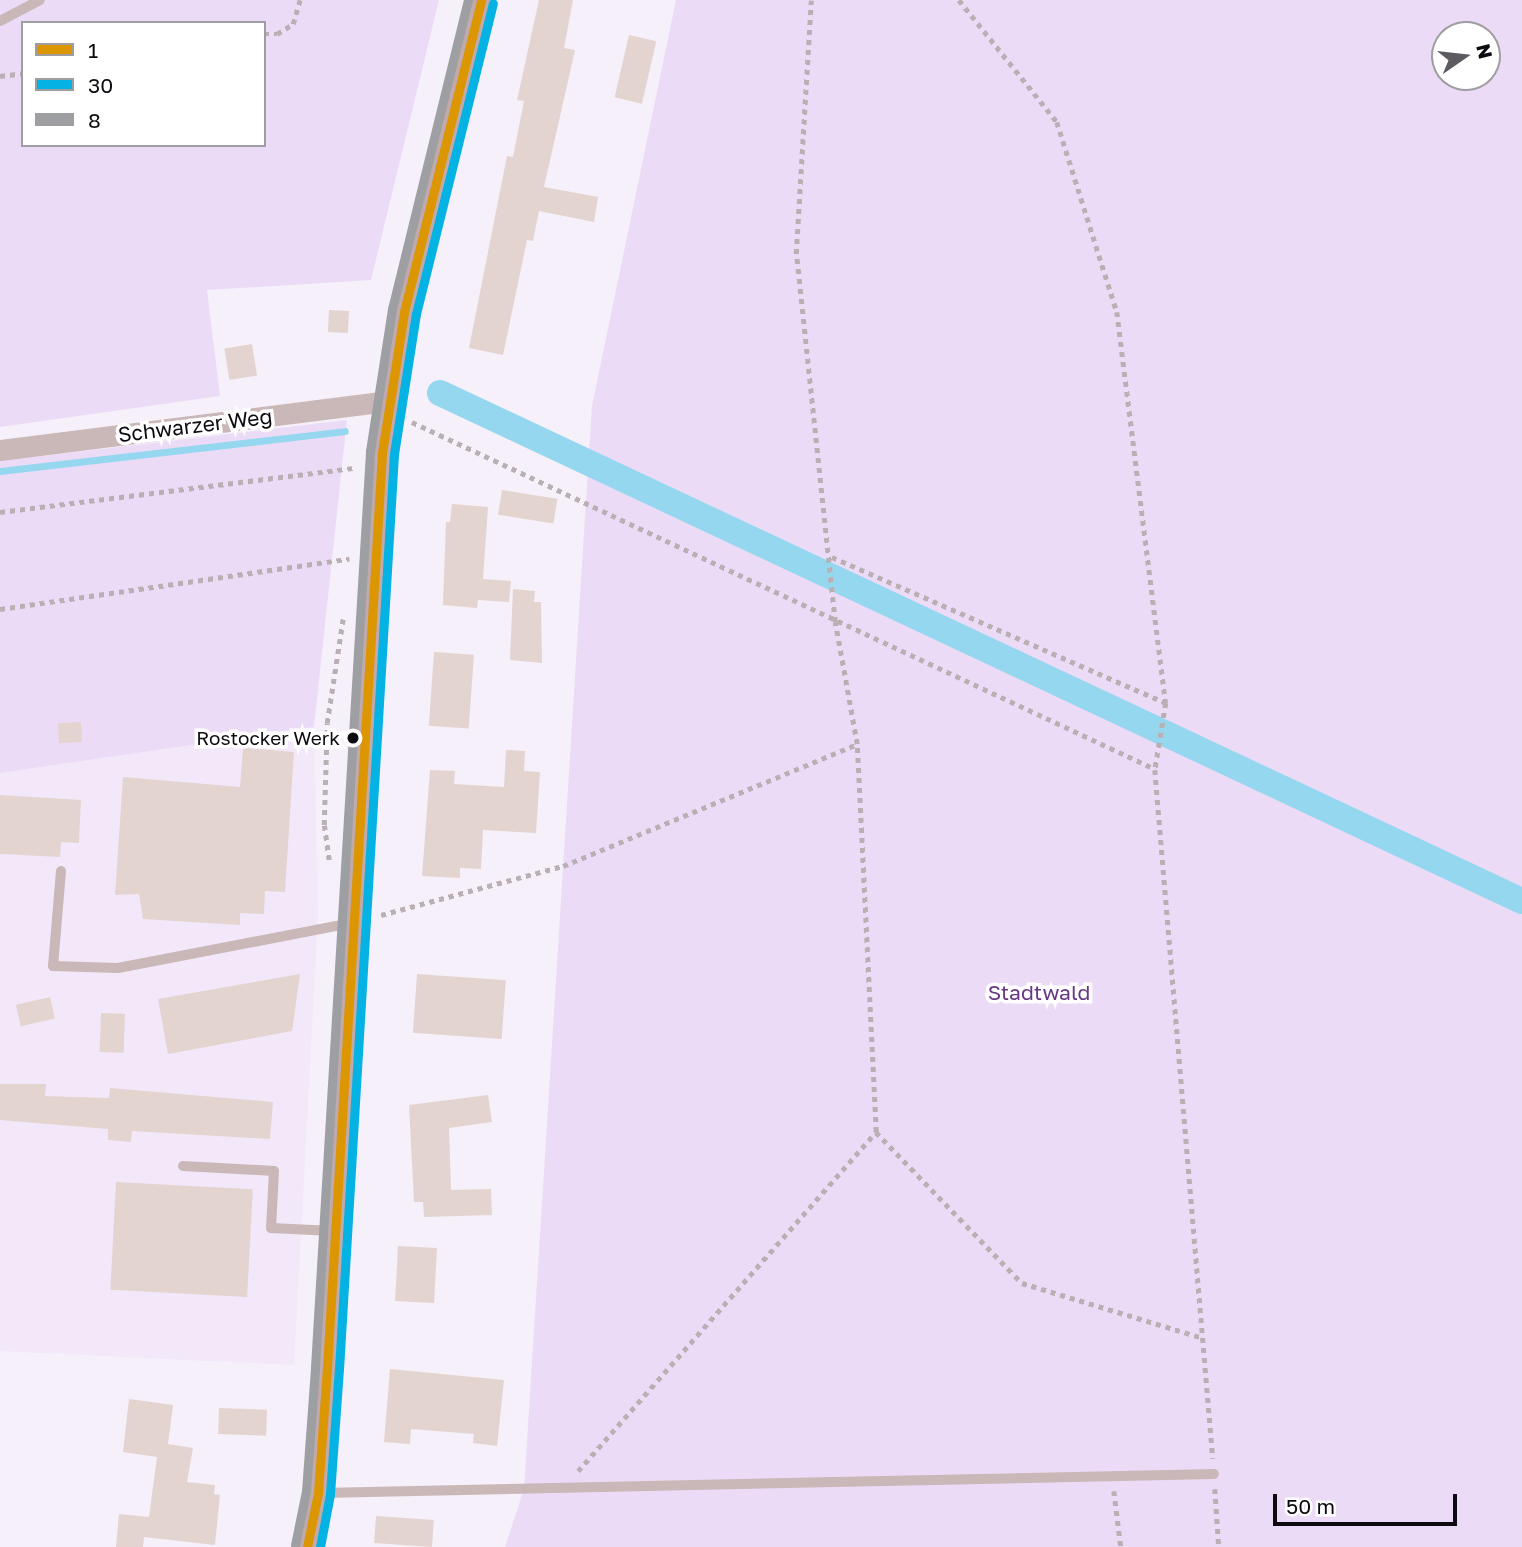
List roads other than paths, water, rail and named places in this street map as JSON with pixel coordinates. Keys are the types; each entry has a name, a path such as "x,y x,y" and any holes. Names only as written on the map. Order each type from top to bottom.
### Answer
{"street":[{"path":"307,1547 318,1493 354,922 373,538 388,410 404,312 481,0"},
{"name":"Schwarzer Weg","path":"0,450 388,410"}],"lane":[{"path":"0,21 40,0"},
{"path":"61,871 54,966 118,968 354,922"},
{"path":"183,1166 274,1171 271,1228 335,1231"},
{"path":"318,1493 1214,1474"}],"waterway":[{"path":"440,393 1522,901"},
{"path":"0,471 345,431"}],"place":[{"name":"Rostocker Werk","path":"353,738"}],"park label":[{"name":"Stadtwald","path":"1039,992"}]}
